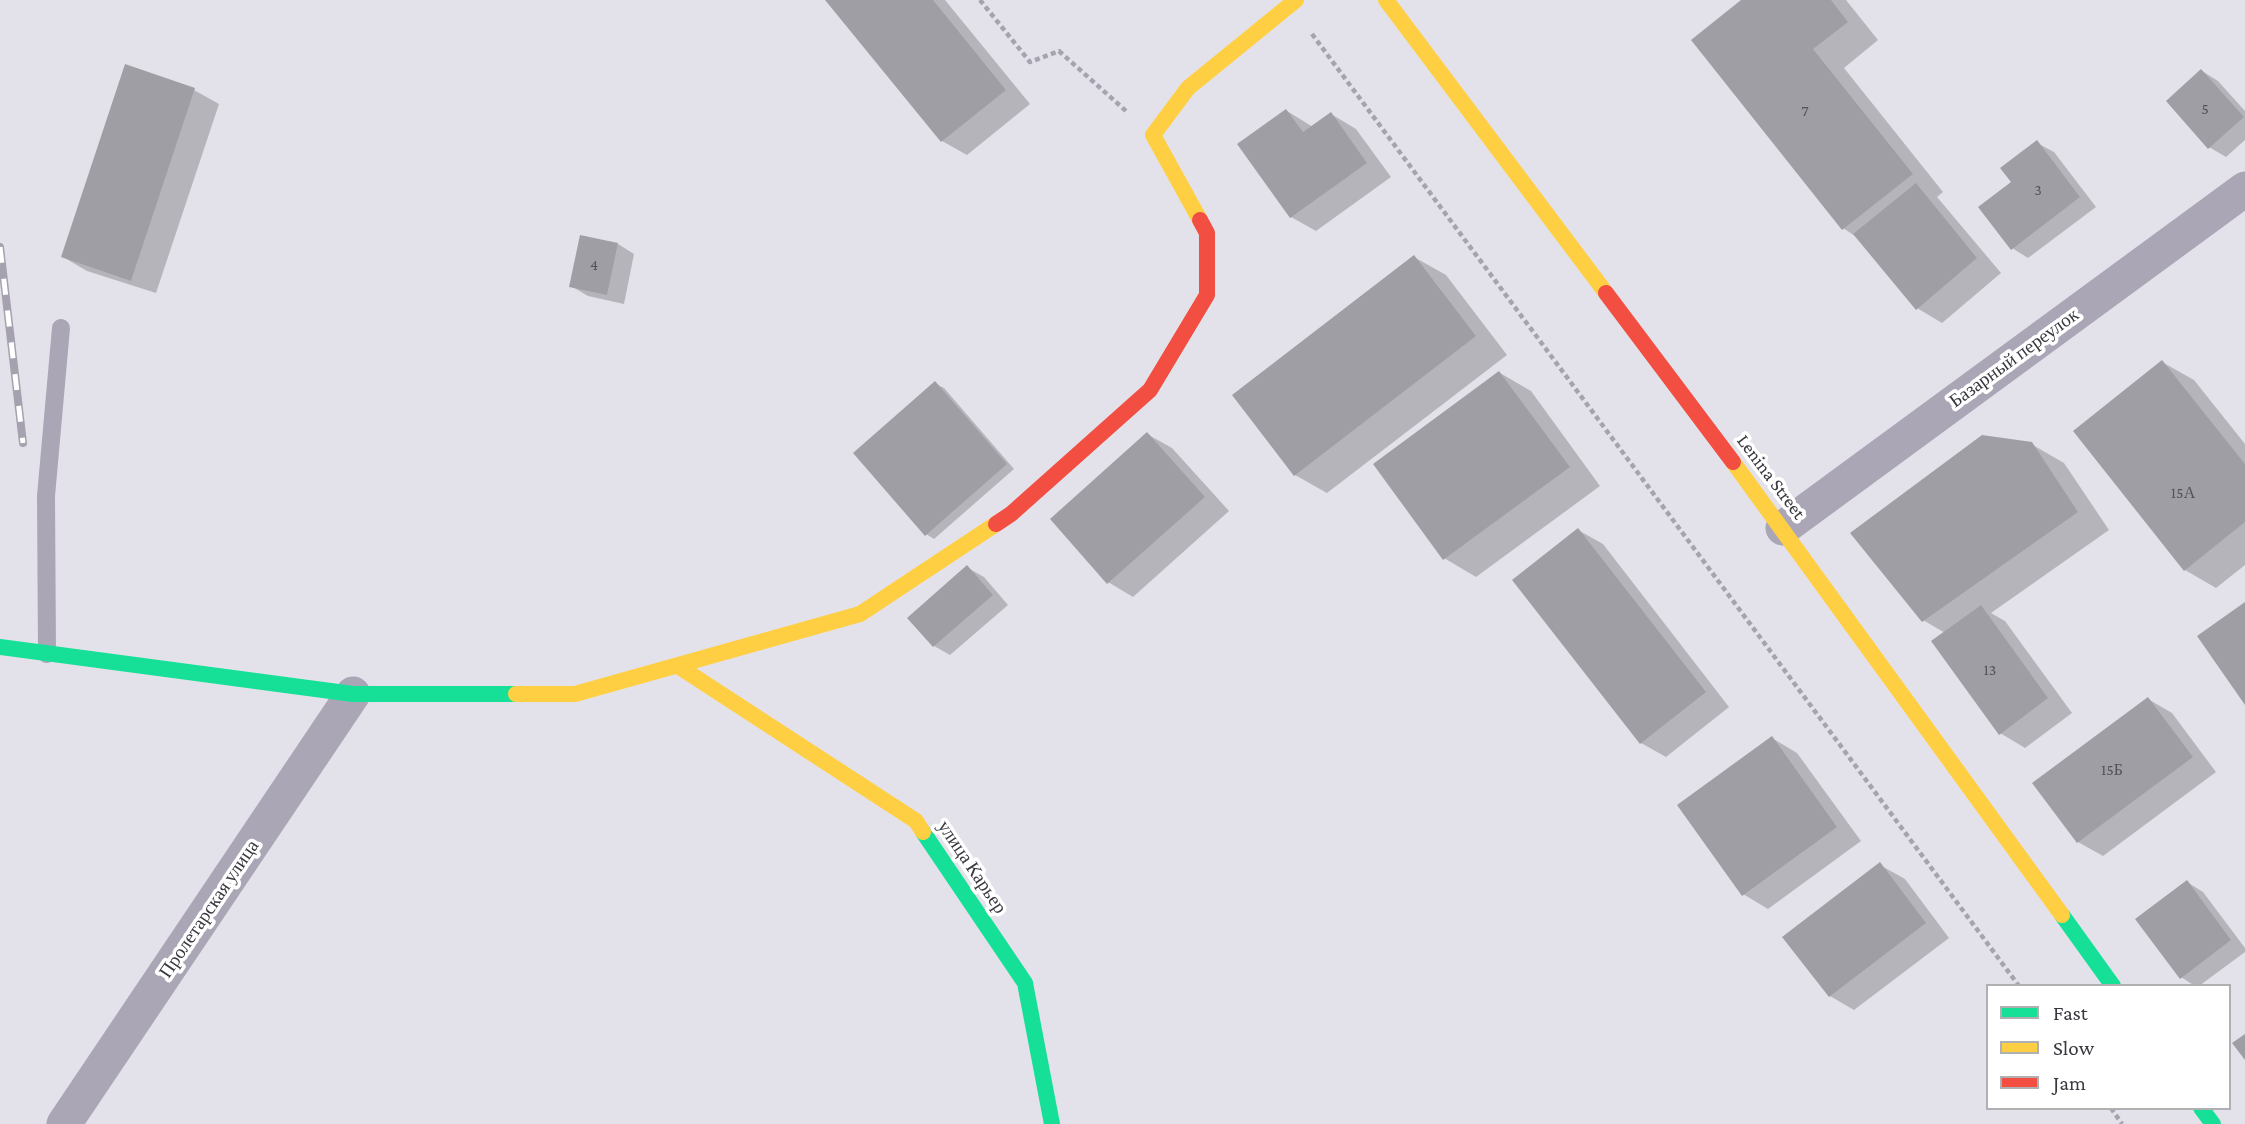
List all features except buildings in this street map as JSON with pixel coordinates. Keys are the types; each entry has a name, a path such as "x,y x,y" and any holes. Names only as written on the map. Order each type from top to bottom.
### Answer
{"street":[{"name":"Lenina Street","path":"1386,0 1783,528 2112,984"},
{"path":"0,648 353,694 575,694 860,614 1012,514 1150,390 1207,295 1207,233 1153,135 1188,88 1294,2"},
{"name":"Базарный переулок","path":"1783,528 2245,189"},
{"name":"улица Карьер","path":"678,666 916,821 1025,983 1052,1124"},
{"name":"Пролетарская улица","path":"64,1124 353,694"}],"lane":[{"path":"47,654 46,496 61,328"}],"path":[{"path":"980,0 1030,62 1059,51 1153,135"},
{"path":"1294,2 1325,54 2018,984"}],"railway":[{"path":"0,247 23,443"}],"traffic: fast":[{"path":"0,647 353,694 516,694"},
{"path":"923,832 1025,983 1052,1124"},
{"path":"2062,915 2112,984"},
{"path":"2202,1110 2213,1124"}],"traffic: slow":[{"path":"1200,220 1153,135 1188,88 1296,0"},
{"path":"1386,0 1606,293"},
{"path":"1733,462 2062,915"},
{"path":"516,694 575,694 860,614 996,524"},
{"path":"678,666 916,821 923,832"}],"traffic: jam":[{"path":"996,524 1011,514 1150,390 1207,295 1207,233 1200,220"},
{"path":"1606,293 1733,462"}]}
